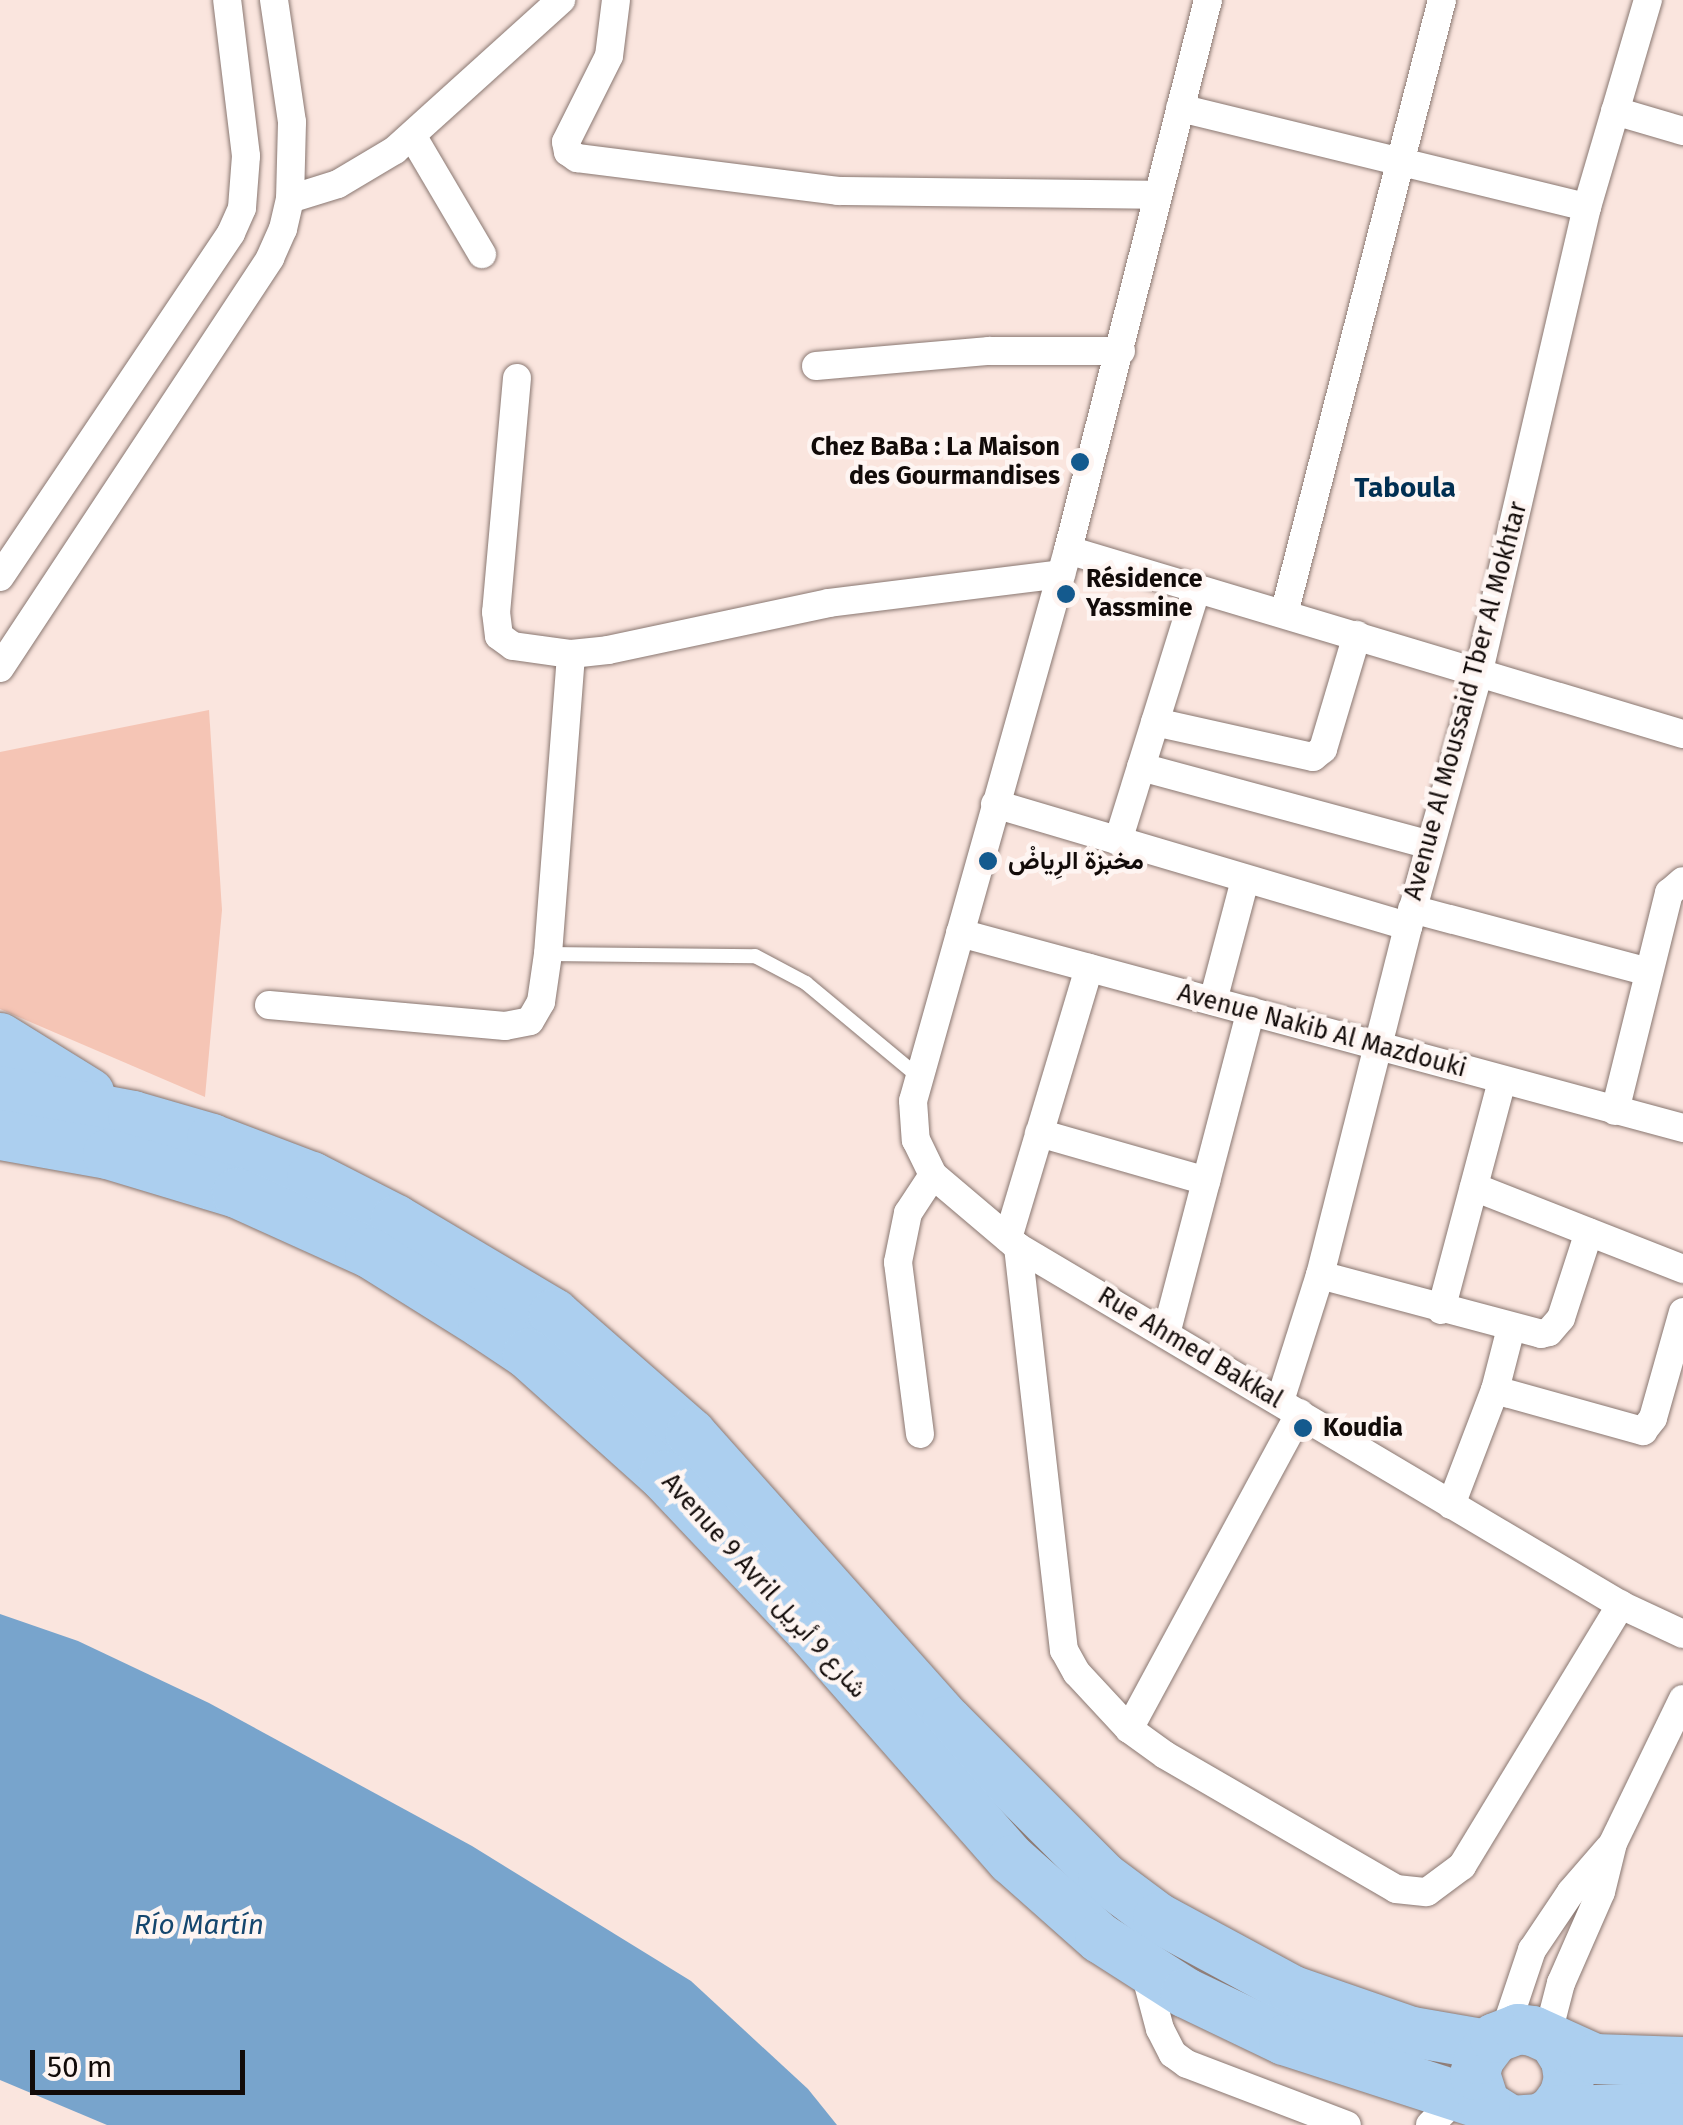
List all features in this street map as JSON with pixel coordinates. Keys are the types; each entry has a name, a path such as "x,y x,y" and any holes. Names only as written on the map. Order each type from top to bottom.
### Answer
{"highway":[{"path":"0,1038 40,1066 133,1116"},
{"name":"Avenue 9 Avril شارع 9 أبريل","path":"0,1091 133,1116 212,1138 312,1177 396,1220 554,1314 691,1434 947,1721 1103,1877 1158,1918 1293,1991 1412,2032 1523,2040 1595,2058 1683,2062"},
{"name":"Avenue 9 Avril شارع 9 أبريل","path":"0,1135 108,1154 238,1193 292,1215 370,1253 528,1354 664,1476 733,1546 1012,1860 1100,1938 1144,1968 1284,2040 1458,2109 1510,2121 1540,2119 1552,2111 1661,2114"},
{"path":"1458,2109 1475,2075 1523,2040 1566,2060 1564,2096 1552,2111"}],"street":[{"path":"0,577 231,233 242,208 246,156 226,0"},
{"path":"0,668 270,258 290,199 292,122 274,0"},
{"path":"290,199 315,194 362,173 413,137 561,0"},
{"path":"616,0 609,56 566,142 568,152 576,158 838,191 1158,195"},
{"path":"917,1090 1064,562 1208,0"},
{"path":"1284,614 1442,0"},
{"name":"Avenue Al Moussaid Tber Al Mokhtar","path":"1129,1729 1290,1407 1410,918 1479,671 1587,207 1648,0"},
{"path":"1180,108 1587,207"},
{"path":"1615,111 1683,131"},
{"path":"413,137 482,254"},
{"path":"816,366 989,351 1120,352"},
{"path":"517,378 496,625 504,642 513,646 571,654 608,650 845,600 1064,562 1197,588 1683,734"},
{"path":"1118,841 1197,588"},
{"path":"1155,722 1314,757 1323,749 1357,635"},
{"path":"269,1005 520,1026 537,1012 548,954 571,654"},
{"path":"1141,767 1430,845"},
{"path":"995,804 1246,880 1649,972"},
{"path":"1213,1000 1246,880"},
{"path":"1615,1111 1669,894 1672,886 1683,881"},
{"name":"Avenue Nakib Al Mazdouki","path":"960,934 1683,1128"},
{"path":"1089,968 1039,1133 1013,1242 1064,1650 1077,1673 1129,1729 1164,1755 1396,1889 1427,1892 1462,1866 1621,1606"},
{"path":"1166,1334 1251,1011"},
{"path":"1441,1310 1502,1080"},
{"name":"Rue Ahmed Bakkal","path":"917,1090 916,1140 933,1175 1013,1242 1621,1606 1683,1634"},
{"path":"1039,1133 1206,1182"},
{"path":"920,1434 898,1262 908,1213 933,1175"},
{"path":"1474,1187 1683,1268"},
{"path":"1320,1275 1541,1334 1556,1326 1589,1232"},
{"path":"1495,1390 1643,1431 1653,1418 1683,1312"},
{"path":"1451,1504 1495,1390 1511,1328"},
{"path":"1523,2040 1561,1983 1589,1926 1613,1843 1683,1699"},
{"path":"1523,2040 1532,1950 1571,1892 1613,1843"},
{"path":"1144,1968 1160,2030 1174,2054 1188,2064 1346,2125"}],"lane":[{"path":"548,954 755,956 806,983 917,1090"}],"shaded area":[{"path":"209,710 222,910 205,1097 0,1009 0,752"}],"water":[{"name":"Río Martín","path":"0,1614 78,1641 209,1703 472,1846 691,1981 808,2089 837,2125 107,2125 0,2080"}],"place":[{"name":"Chez BaBa : La Maison des Gourmandises","path":"1080,462"},
{"name":"Résidence Yassmine","path":"1066,594"},
{"name":"مخبزة الرِياضْ","path":"988,861"},
{"name":"Koudia","path":"1303,1428"}],"district":[{"name":"Taboula","path":"1405,488"}]}
